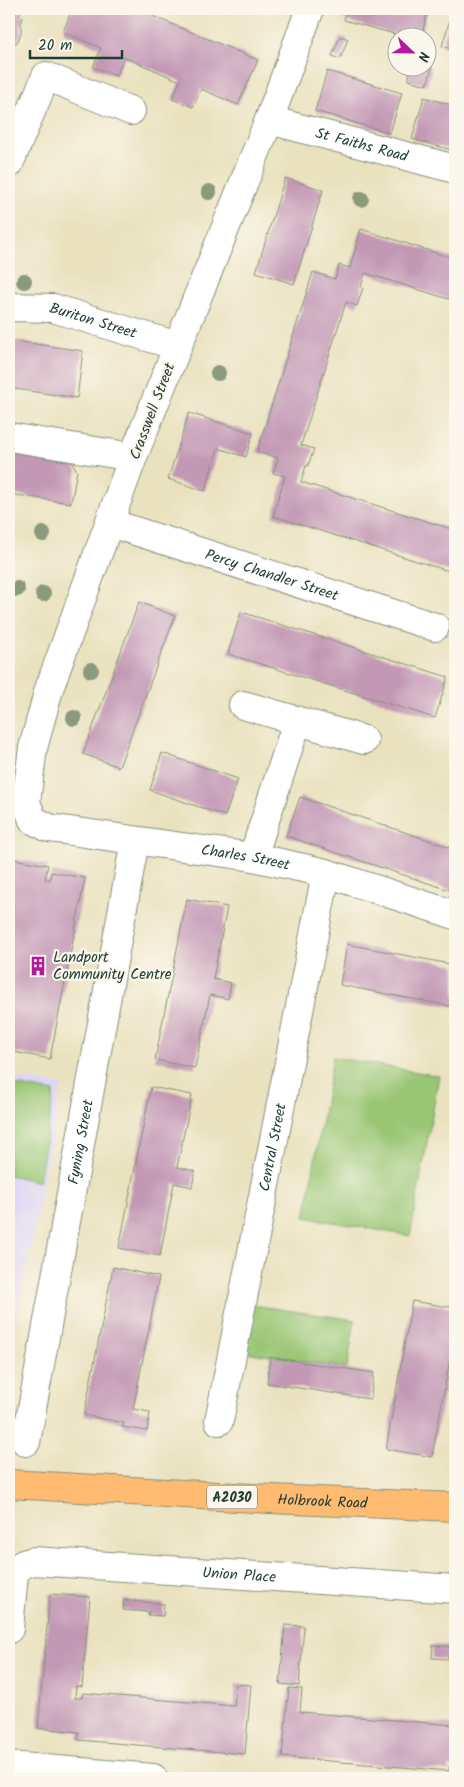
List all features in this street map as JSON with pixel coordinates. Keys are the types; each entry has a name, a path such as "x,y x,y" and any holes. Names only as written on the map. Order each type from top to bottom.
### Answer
{"main road":[{"name":"Holbrook Road","path":"9,1484 455,1507"}],"street":[{"name":"Crasswell Street","path":"33,820 26,802 33,748 49,689 133,457 268,120 310,9"},
{"path":"9,164 46,76 131,111"},
{"name":"St Faiths Road","path":"268,120 455,169"},
{"name":"Buriton Street","path":"9,307 53,308 177,346"},
{"path":"9,437 133,457"},
{"name":"Percy Chandler Street","path":"110,523 435,627"},
{"path":"243,705 364,740"},
{"path":"253,857 297,722"},
{"name":"Charles Street","path":"33,820 49,828 253,857 326,873 455,914"},
{"name":"Fyning Street","path":"26,1442 135,841"},
{"name":"Central Street","path":"219,1421 326,873"},
{"name":"Union Place","path":"9,1629 14,1573 23,1564 34,1561 455,1589"},
{"path":"9,1766 153,1778"}],"shaded area":[{"path":"9,1077 62,1085 9,1358"}],"green space":[{"path":"333,1057 439,1076 410,1236 305,1217"},
{"path":"9,1084 54,1092 39,1182 9,1175"},
{"path":"252,1305 355,1320 347,1368 245,1352"}],"building":[{"path":"9,9 22,9 19,16 23,18 18,41 11,47 9,53"},
{"path":"72,9 136,9 258,60 238,105 201,89 193,107 172,99 180,81 124,57 116,76 93,67 101,48 63,32"},
{"path":"347,9 428,9 423,28 386,28 386,32 344,20"},
{"path":"453,9 455,9 455,50 442,46"},
{"path":"340,36 348,39 340,59 332,56"},
{"path":"327,71 402,93 390,133 315,111"},
{"path":"408,78 429,78 427,85 408,80"},
{"path":"424,97 455,106 455,151 412,139"},
{"path":"285,178 323,190 294,284 256,272"},
{"path":"361,229 455,259 455,301 365,273 361,287 363,288 357,306 346,302 301,445 314,449 301,482 455,530 455,573 273,516 285,476 273,473 278,458 257,452 313,272 335,279 339,265 350,268"},
{"path":"9,340 83,351 77,398 9,388"},
{"path":"189,413 253,433 246,457 218,448 205,491 168,479"},
{"path":"11,452 72,462 77,471 71,503 9,494 9,454"},
{"path":"139,602 175,616 119,767 83,754"},
{"path":"241,612 448,677 435,718 228,654"},
{"path":"162,753 238,779 225,816 150,790"},
{"path":"300,797 455,849 455,892 286,836"},
{"name":"Landport Community Centre","path":"13,859 48,865 45,879 50,880 51,872 85,878 50,1059 9,1051 9,882"},
{"path":"187,899 227,907 213,979 231,983 228,999 210,995 195,1068 155,1060"},
{"path":"347,944 455,965 455,1007 340,985"},
{"path":"151,1087 192,1095 177,1167 195,1171 192,1187 174,1183 160,1256 119,1248"},
{"path":"113,1267 159,1277 133,1409 150,1412 147,1431 122,1427 124,1423 84,1415"},
{"path":"412,1301 455,1308 455,1331 432,1457 386,1449"},
{"path":"270,1357 374,1373 370,1399 267,1383"},
{"path":"50,1594 90,1597 82,1687 76,1686 75,1698 82,1698 83,1693 234,1706 236,1684 251,1685 245,1754 78,1740 79,1732 38,1728"},
{"path":"124,1600 164,1604 163,1616 148,1615 149,1612 123,1610"},
{"path":"285,1625 304,1626 299,1686 280,1684"},
{"path":"433,1645 455,1647 455,1657 448,1656 448,1659 432,1658"},
{"path":"289,1688 302,1689 300,1712 453,1725 453,1729 455,1729 455,1768 449,1767 449,1771 282,1757"}],"place":[{"name":"Landport Community Centre","path":"38,966"}]}
